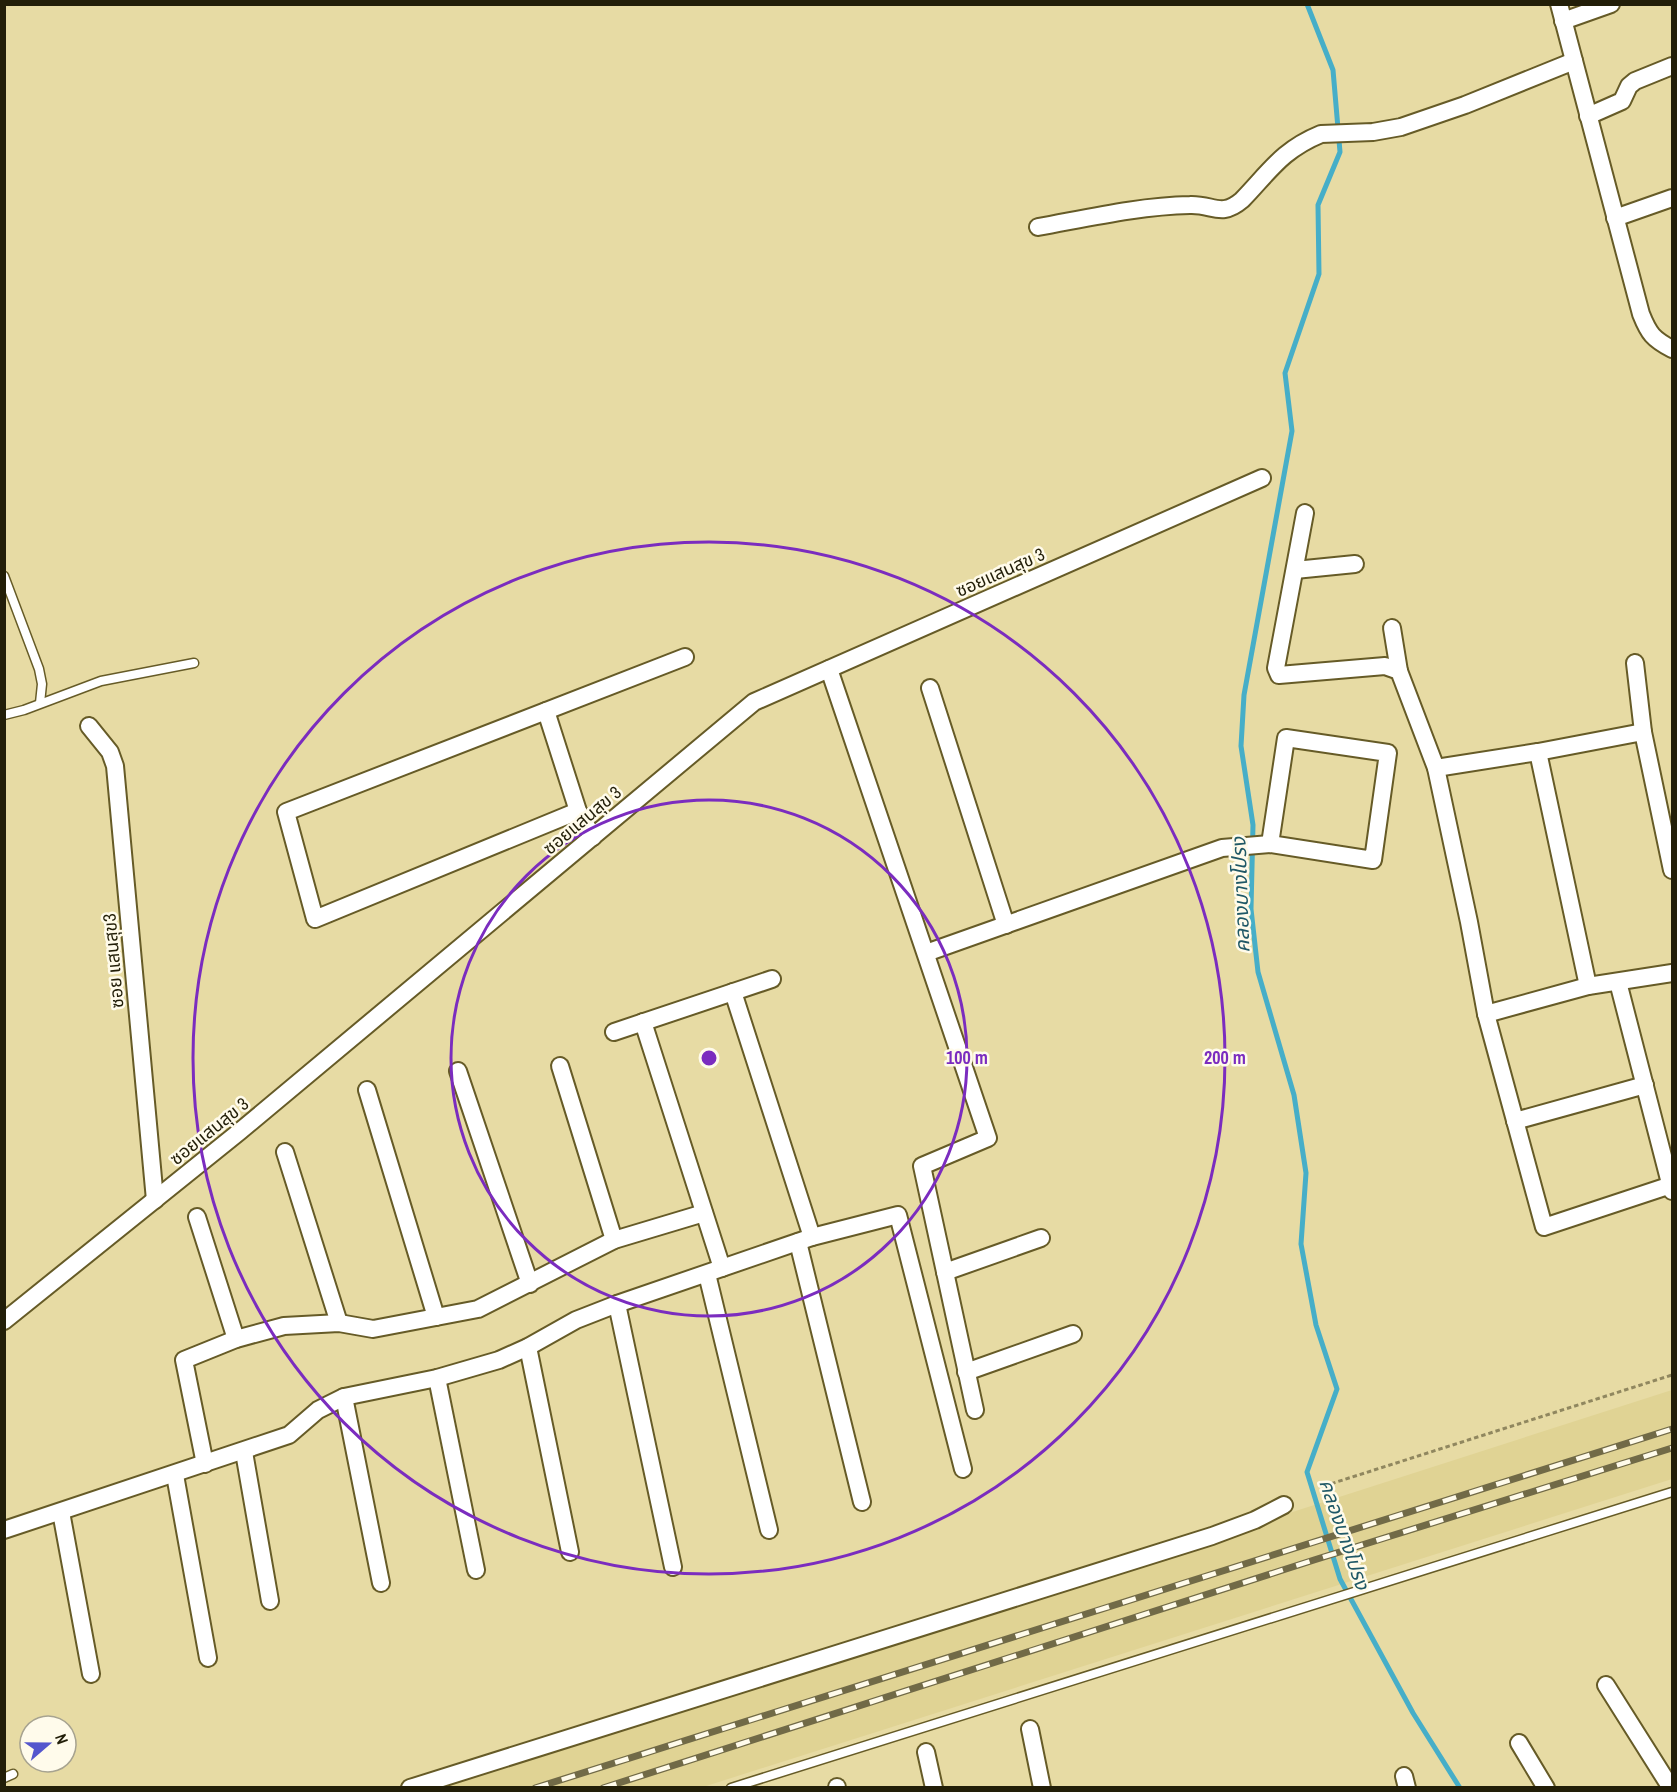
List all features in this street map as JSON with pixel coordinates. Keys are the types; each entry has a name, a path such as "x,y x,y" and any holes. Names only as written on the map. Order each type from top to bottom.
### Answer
{"street":[{"path":"1611,4 1561,13 1641,314 1648,332 1658,342 1672,349"},
{"path":"1038,227 1147,207 1194,204 1225,210 1234,207 1242,200 1287,152 1302,142 1321,134 1373,132 1401,127 1465,105 1574,61"},
{"path":"1588,116 1622,101 1629,86 1635,81 1672,66"},
{"path":"1615,218 1672,198"},
{"name":"ซอยแสนสุข 3","path":"4,1321 239,1132 754,702 1262,478"},
{"path":"1305,513 1276,668 1279,675 1385,666 1399,671"},
{"path":"1295,570 1355,564"},
{"path":"1392,628 1399,671 1436,768 1469,922 1485,1014 1544,1227 1672,1188 1618,982"},
{"path":"578,811 315,919 286,812 685,657"},
{"path":"1635,663 1643,732 1672,870"},
{"path":"829,669 988,1138 922,1166 975,1410"},
{"path":"930,688 1006,925"},
{"path":"546,711 578,811 593,837"},
{"name":"ซอย แสนสุข3","path":"90,726 110,752 115,766 155,1200"},
{"path":"1436,768 1643,732"},
{"path":"926,953 1222,848 1267,844 1373,860 1388,753 1286,738 1267,844"},
{"path":"1538,752 1588,986"},
{"path":"1485,1014 1588,986 1672,973"},
{"path":"614,1032 772,980"},
{"path":"733,992 805,1240 862,1502"},
{"path":"643,1022 704,1213 769,1530"},
{"path":"560,1066 614,1240"},
{"path":"458,1071 530,1284"},
{"path":"1515,1121 1645,1085"},
{"path":"367,1090 436,1317"},
{"path":"285,1152 339,1323"},
{"path":"205,1464 184,1360 236,1339 284,1326 339,1323 373,1329 478,1309 614,1240 704,1213"},
{"path":"4,1530 244,1452 289,1435 318,1410 344,1397 437,1378 499,1360 528,1347 576,1320 617,1304 805,1240 898,1215 963,1469"},
{"path":"197,1217 236,1339"},
{"path":"945,1272 1041,1238"},
{"path":"617,1304 673,1567"},
{"path":"966,1372 1073,1334"},
{"path":"528,1347 570,1552"},
{"path":"437,1378 476,1570"},
{"path":"344,1397 381,1583"},
{"path":"244,1452 270,1601"},
{"path":"175,1475 208,1658"},
{"path":"410,1788 1212,1536 1255,1520 1284,1505"},
{"path":"61,1512 91,1674"},
{"path":"1606,1685 1671,1788"},
{"path":"1030,1729 1042,1788"},
{"path":"1519,1743 1546,1788"},
{"path":"926,1752 934,1788"}],"lane":[{"path":"4,576 39,669 42,684 40,703"},
{"path":"4,715 101,681 194,663"},
{"path":"731,1788 1672,1492"}],"path":[{"path":"1324,1486 1672,1375"}],"shaded area":[{"path":"1672,1390 1672,1479 703,1787 434,1788"}],"waterway":[{"name":"คลองบางโปรง","path":"1307,4 1333,70 1340,152 1318,205 1319,274 1285,373 1292,431 1244,695 1241,746 1253,825 1251,909 1258,972 1294,1095 1306,1173 1301,1244 1316,1325 1337,1389 1307,1472 1340,1579 1413,1713 1460,1788"}],"railway":[{"path":"535,1788 1672,1429"},
{"path":"603,1788 1672,1448"}]}
